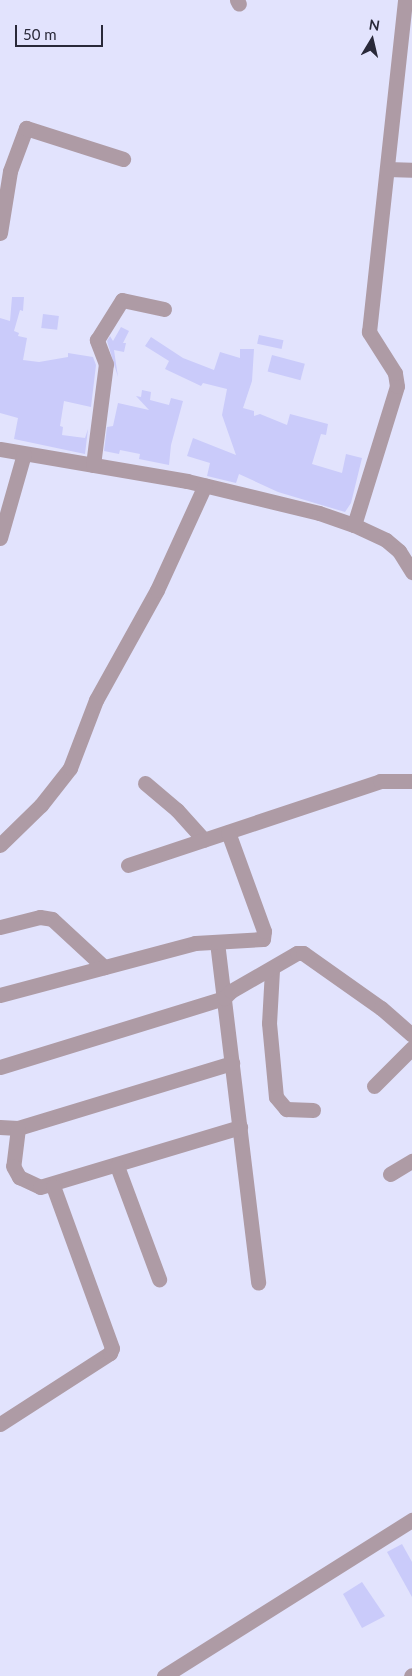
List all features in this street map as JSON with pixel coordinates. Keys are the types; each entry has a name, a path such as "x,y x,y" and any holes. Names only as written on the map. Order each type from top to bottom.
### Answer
{"street":[{"path":"354,525 397,386 396,373 369,332 404,0"},
{"path":"0,233 10,171 26,128 124,159"},
{"path":"387,169 412,170"},
{"path":"93,465 106,364 97,340 122,300 164,309"},
{"path":"0,449 206,485 354,525 386,540 399,551 412,572"},
{"path":"0,538 24,454"},
{"path":"0,845 41,805 70,768 99,693 157,590 206,485"},
{"path":"128,865 380,781 412,781"},
{"path":"145,783 177,810 204,840"},
{"path":"0,995 195,943 259,940 264,936 228,832"},
{"path":"0,926 40,917 52,919 104,967"},
{"path":"218,942 258,1283"},
{"path":"0,1067 224,998 231,991 272,970 289,956 303,953 381,1008 412,1035"},
{"path":"272,970 269,1023 276,1097 286,1109 313,1110"},
{"path":"374,1086 412,1048"},
{"path":"0,1127 18,1128 232,1063"},
{"path":"18,1128 12,1166 19,1178 40,1187 53,1186 240,1128"},
{"path":"390,1174 412,1161"},
{"path":"117,1166 159,1278"},
{"path":"0,1424 110,1353 112,1348 53,1186"},
{"path":"164,1676 412,1520"}],"building":[{"path":"12,297 24,297 23,311 20,310 14,331 19,333 18,336 27,338 23,360 39,362 68,357 68,353 93,357 96,365 91,407 64,401 60,426 63,427 62,435 85,438 88,429 85,454 14,439 18,418 0,413 0,318 10,321"},
{"path":"43,314 59,316 57,330 41,328"},
{"path":"121,327 129,331 123,343 126,343 124,352 114,350 118,377 107,341 110,336 113,341"},
{"path":"259,335 283,340 282,349 257,344"},
{"path":"151,337 183,358 214,370 220,352 240,358 240,349 254,349 252,381 243,408 254,411 254,416 260,414 287,425 290,414 328,424 326,435 321,434 312,464 342,473 346,454 362,458 351,503 345,512 278,492 239,474 236,483 207,476 210,463 187,456 193,438 236,455 222,415 227,389 203,383 201,386 165,369 169,361 145,346"},
{"path":"272,355 305,364 300,380 268,371"},
{"path":"142,390 151,392 150,400 169,405 171,398 183,401 171,445 169,465 139,459 140,454 120,450 119,454 104,451 107,427 113,426 118,403 149,410 136,396 141,397"},
{"path":"402,1544 412,1562 412,1597 387,1552"},
{"path":"362,1582 385,1616 362,1628 343,1594"}]}
